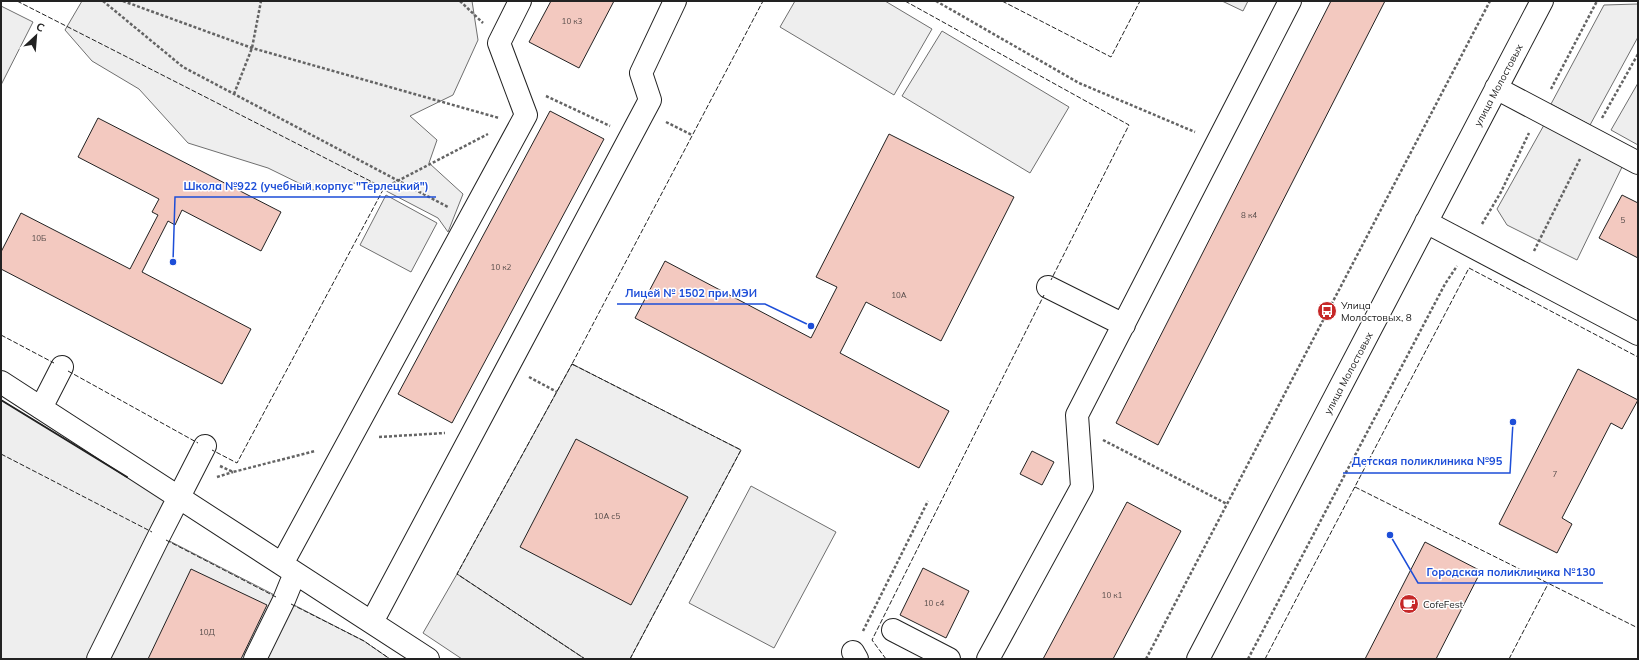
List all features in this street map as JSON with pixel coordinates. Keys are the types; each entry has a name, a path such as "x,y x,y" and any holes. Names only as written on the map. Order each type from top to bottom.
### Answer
{"street":[{"path":"255,659 284,600 289,568 346,447 526,115 499,43 520,1"},
{"path":"372,622 645,111 650,100 641,73 675,1"},
{"path":"988,659 1082,487 1078,414 1290,1"},
{"name":"улица Молостовых","path":"1198,659 1542,1"},
{"path":"1496,88 1638,163"},
{"path":"1426,222 1638,334"},
{"path":"1048,287 1124,325"},
{"path":"41,408 62,367"},
{"path":"1,382 428,659"},
{"path":"98,659 202,452"},
{"path":"893,630 949,659"}],"path":[{"path":"103,1 183,67 470,218"},
{"path":"124,1 252,48 512,122 526,115"},
{"path":"234,94 252,48 261,1"},
{"path":"936,1 1079,83 1217,142"},
{"path":"1146,659 1490,1"},
{"path":"1523,273 1591,138 1638,54"},
{"path":"512,80 632,137"},
{"path":"645,111 692,135"},
{"path":"384,188 492,132"},
{"path":"1482,224 1501,192"},
{"path":"1248,659 1445,284 1461,260"},
{"path":"509,367 557,392"},
{"path":"1078,428 1227,504"},
{"path":"202,452 233,472 326,448 346,447 474,431"},
{"path":"855,655 928,501"}],"shaded area":[{"path":"82,1 472,1 478,40 453,95 410,116 437,140 429,163 463,194 448,232 438,218 367,181 313,190 268,168 188,143 139,89 92,61 65,30"},
{"path":"795,1 885,1 932,29 894,95 780,27"},
{"path":"1222,1 1248,1 1243,11"},
{"path":"1638,4 1638,37 1590,125 1551,104 1604,5"},
{"path":"1,6 33,22 1,85"},
{"path":"942,31 1069,107 1030,173 902,96"},
{"path":"1638,83 1638,145 1611,130"},
{"path":"1544,125 1623,165 1577,260 1507,225 1497,209"},
{"path":"386,195 437,223 411,272 360,245"},
{"path":"572,364 741,450 630,659 585,659 457,574"},
{"path":"1,400 165,500 150,531 364,641 390,659 1,659"},
{"path":"751,486 836,532 774,648 689,603"},
{"path":"457,574 585,659 462,659 423,633"}],"building":[{"path":"551,1 614,1 579,68 529,42"},
{"path":"1331,1 1385,1 1158,445 1116,423"},
{"path":"550,111 604,139 452,423 398,394"},
{"path":"98,118 281,212 261,251 182,210 175,225 168,221 142,272 251,329 222,384 1,269 1,252 21,213 130,269 158,215 152,212 159,199 78,157"},
{"path":"889,134 1014,197 941,341 866,302 840,353 949,411 919,468 635,318 665,261 811,338 837,287 816,277"},
{"path":"1622,195 1638,203 1638,258 1599,238"},
{"path":"1578,369 1638,400 1622,429 1611,423 1562,518 1572,524 1557,553 1499,524"},
{"path":"576,439 688,497 631,605 520,547"},
{"path":"1032,451 1054,462 1042,485 1020,474"},
{"path":"1127,502 1181,531 1113,659 1043,659"},
{"path":"1425,542 1481,571 1436,659 1365,659"},
{"path":"923,568 969,591 946,638 900,615"},
{"path":"191,569 267,605 241,659 148,659"}],"fence":[{"path":"17,1 384,188 237,463 212,450"},
{"path":"630,659 741,450 572,364 763,1"},
{"path":"905,1 1129,125 1051,280"},
{"path":"1002,1 1111,57 1140,1"},
{"path":"1265,659 1469,268 1638,357"},
{"path":"886,659 872,640 1044,295"},
{"path":"1,335 54,363"},
{"path":"574,365 572,364 457,574 585,659"},
{"path":"68,371 198,443"},
{"path":"1,454 152,532"},
{"path":"1355,487 1638,628"},
{"path":"166,540 276,597"},
{"path":"1509,659 1548,584"},
{"path":"291,604 364,641 390,659"}],"wall":[{"path":"1,400 127,477"}],"place":[{"name":"Школа №922 (учебный корпус \"Терлецкий\")","path":"173,262"},
{"name":"Улица Молостовых, 8","path":"1327,311"},
{"name":"Лицей № 1502 при МЭИ","path":"811,326"},
{"name":"Детская поликлиника №95","path":"1513,422"},
{"name":"Городская поликлиника №130","path":"1390,535"},
{"name":"CofeFest","path":"1409,604"}]}
